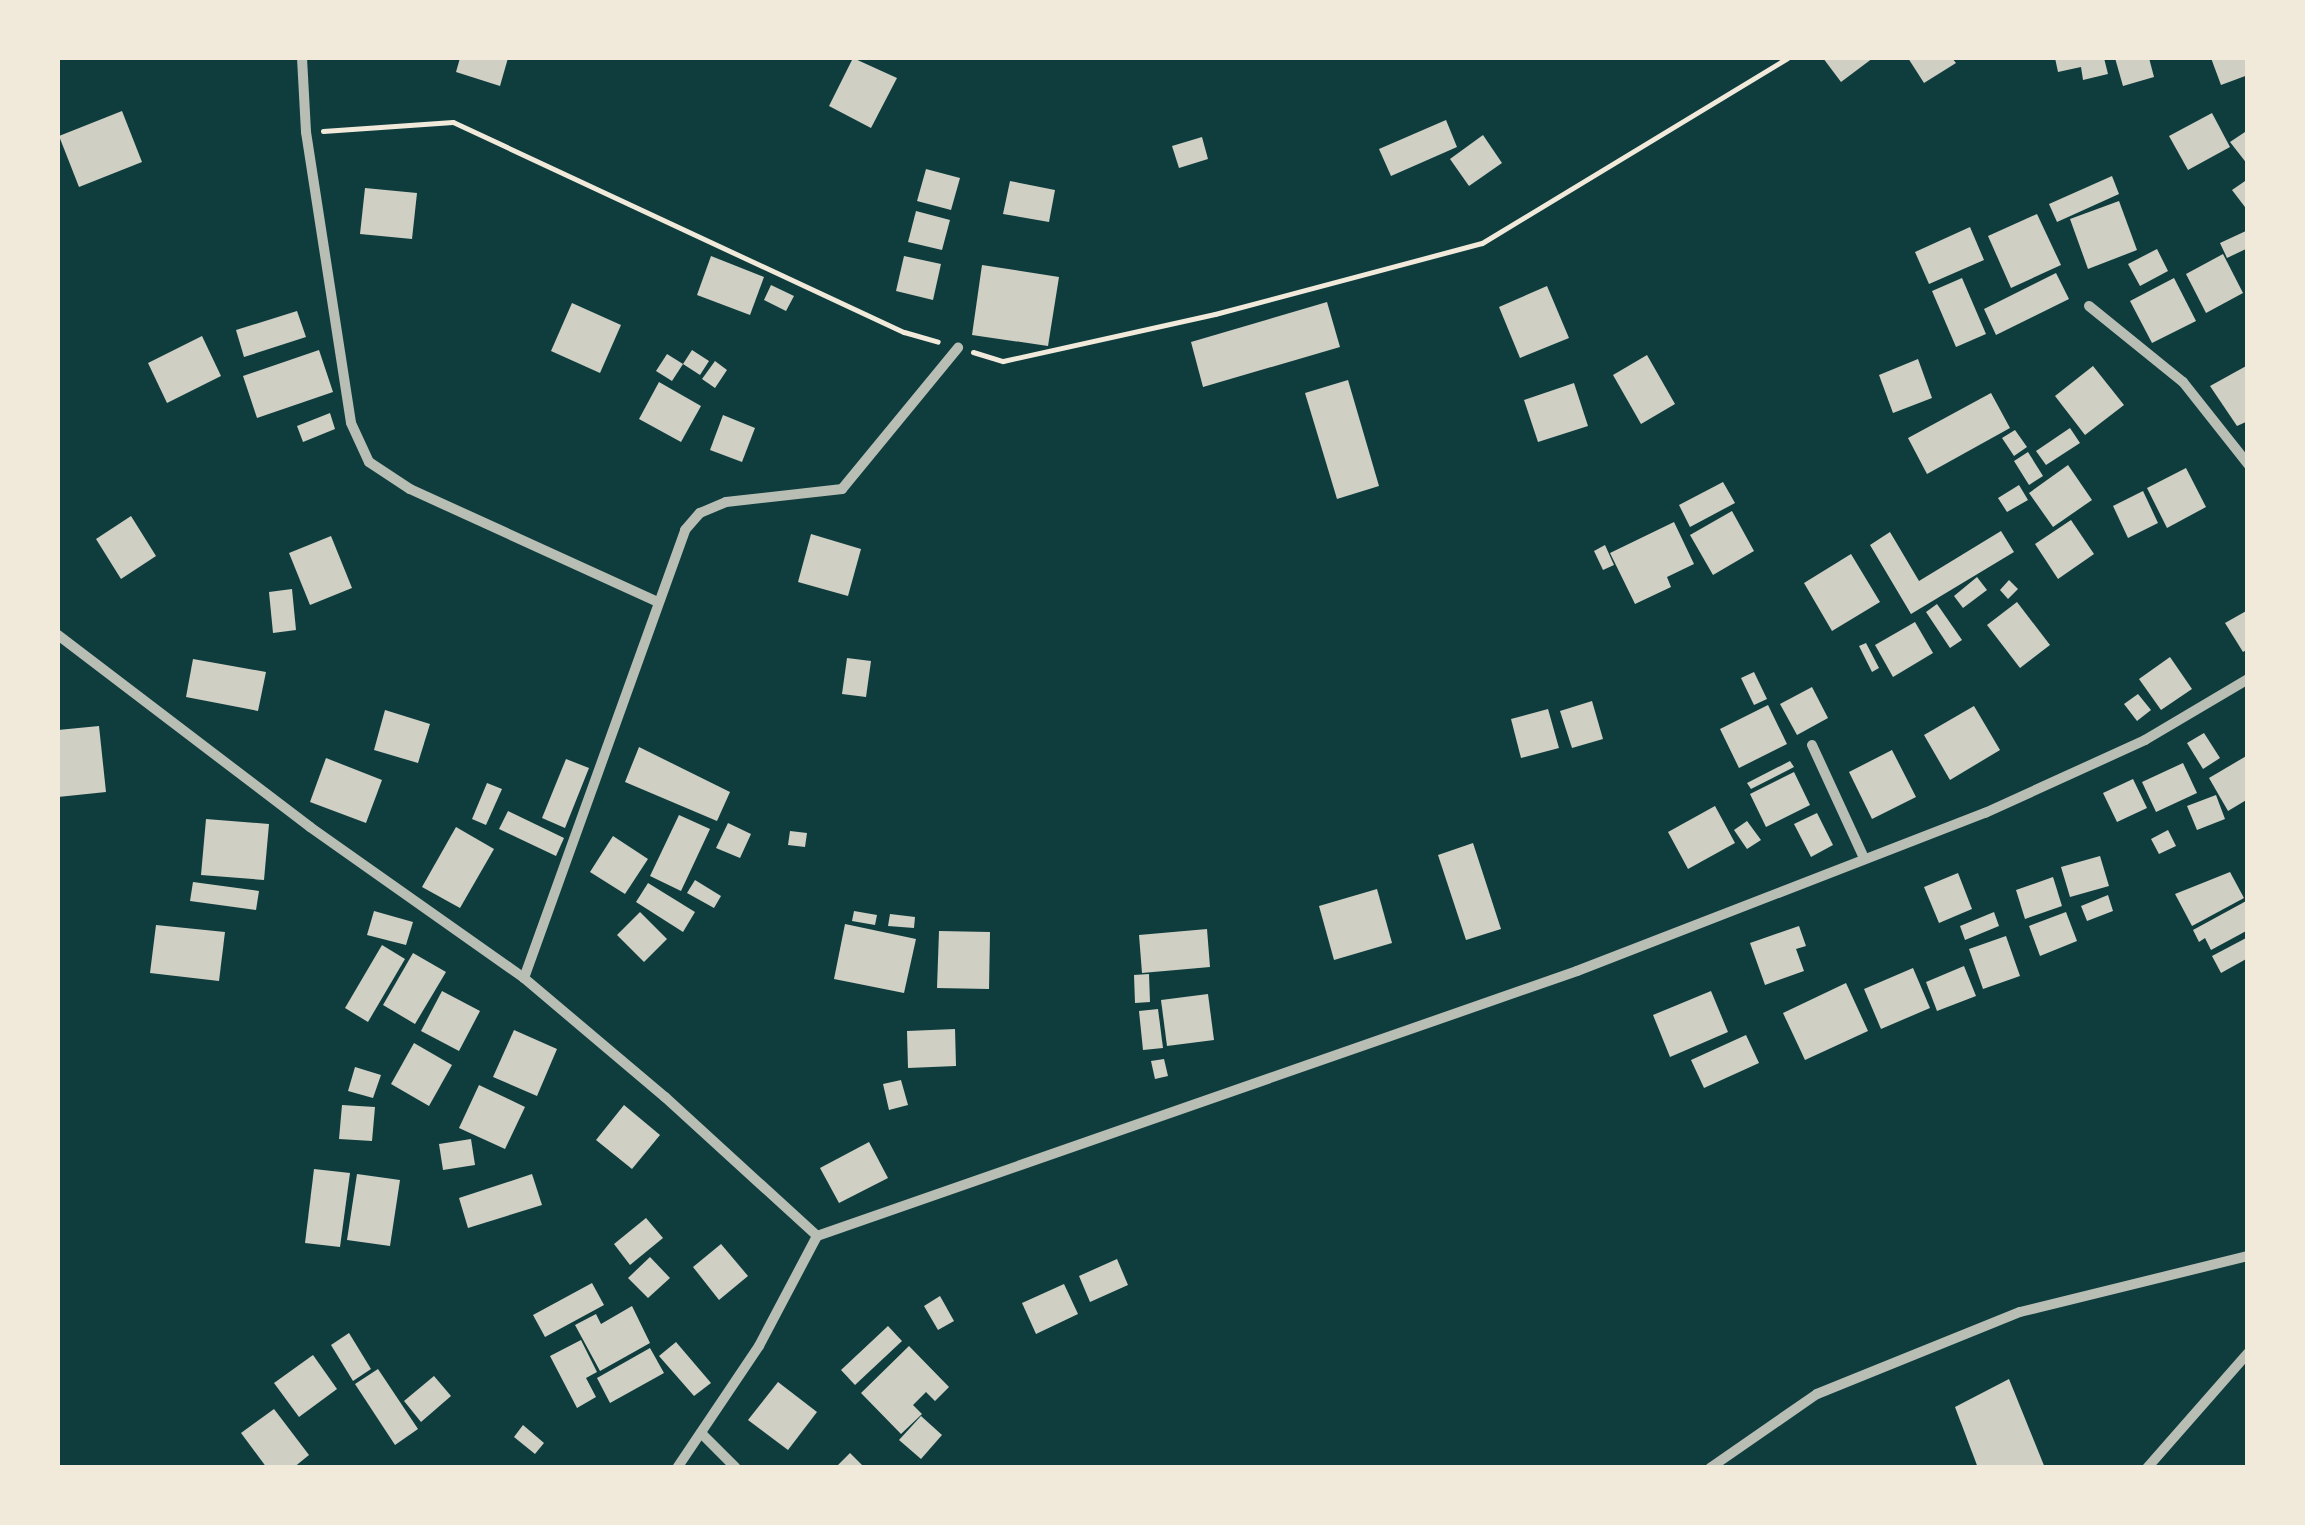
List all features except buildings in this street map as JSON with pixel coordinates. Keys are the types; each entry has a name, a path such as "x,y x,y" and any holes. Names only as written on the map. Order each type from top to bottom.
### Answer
{"street":[{"path":"302,58 306,132 351,422 369,462 410,489 658,602"},
{"path":"2089,306 2183,382 2248,464"},
{"path":"524,978 685,530 700,512 726,502 842,489 958,348"},
{"path":"58,635 310,826 524,978 666,1098 817,1236"},
{"path":"677,1468 759,1346 817,1236 1577,972 2064,778 2145,740 2248,678"},
{"path":"1812,745 1864,858"},
{"path":"1710,1468 1816,1394 2020,1312 2248,1256"},
{"path":"2147,1468 2248,1352"},
{"path":"701,1433 736,1468"}],"path":[{"path":"306,132 453,122 904,332 1003,361 1215,314 1482,242 1787,58"}]}
